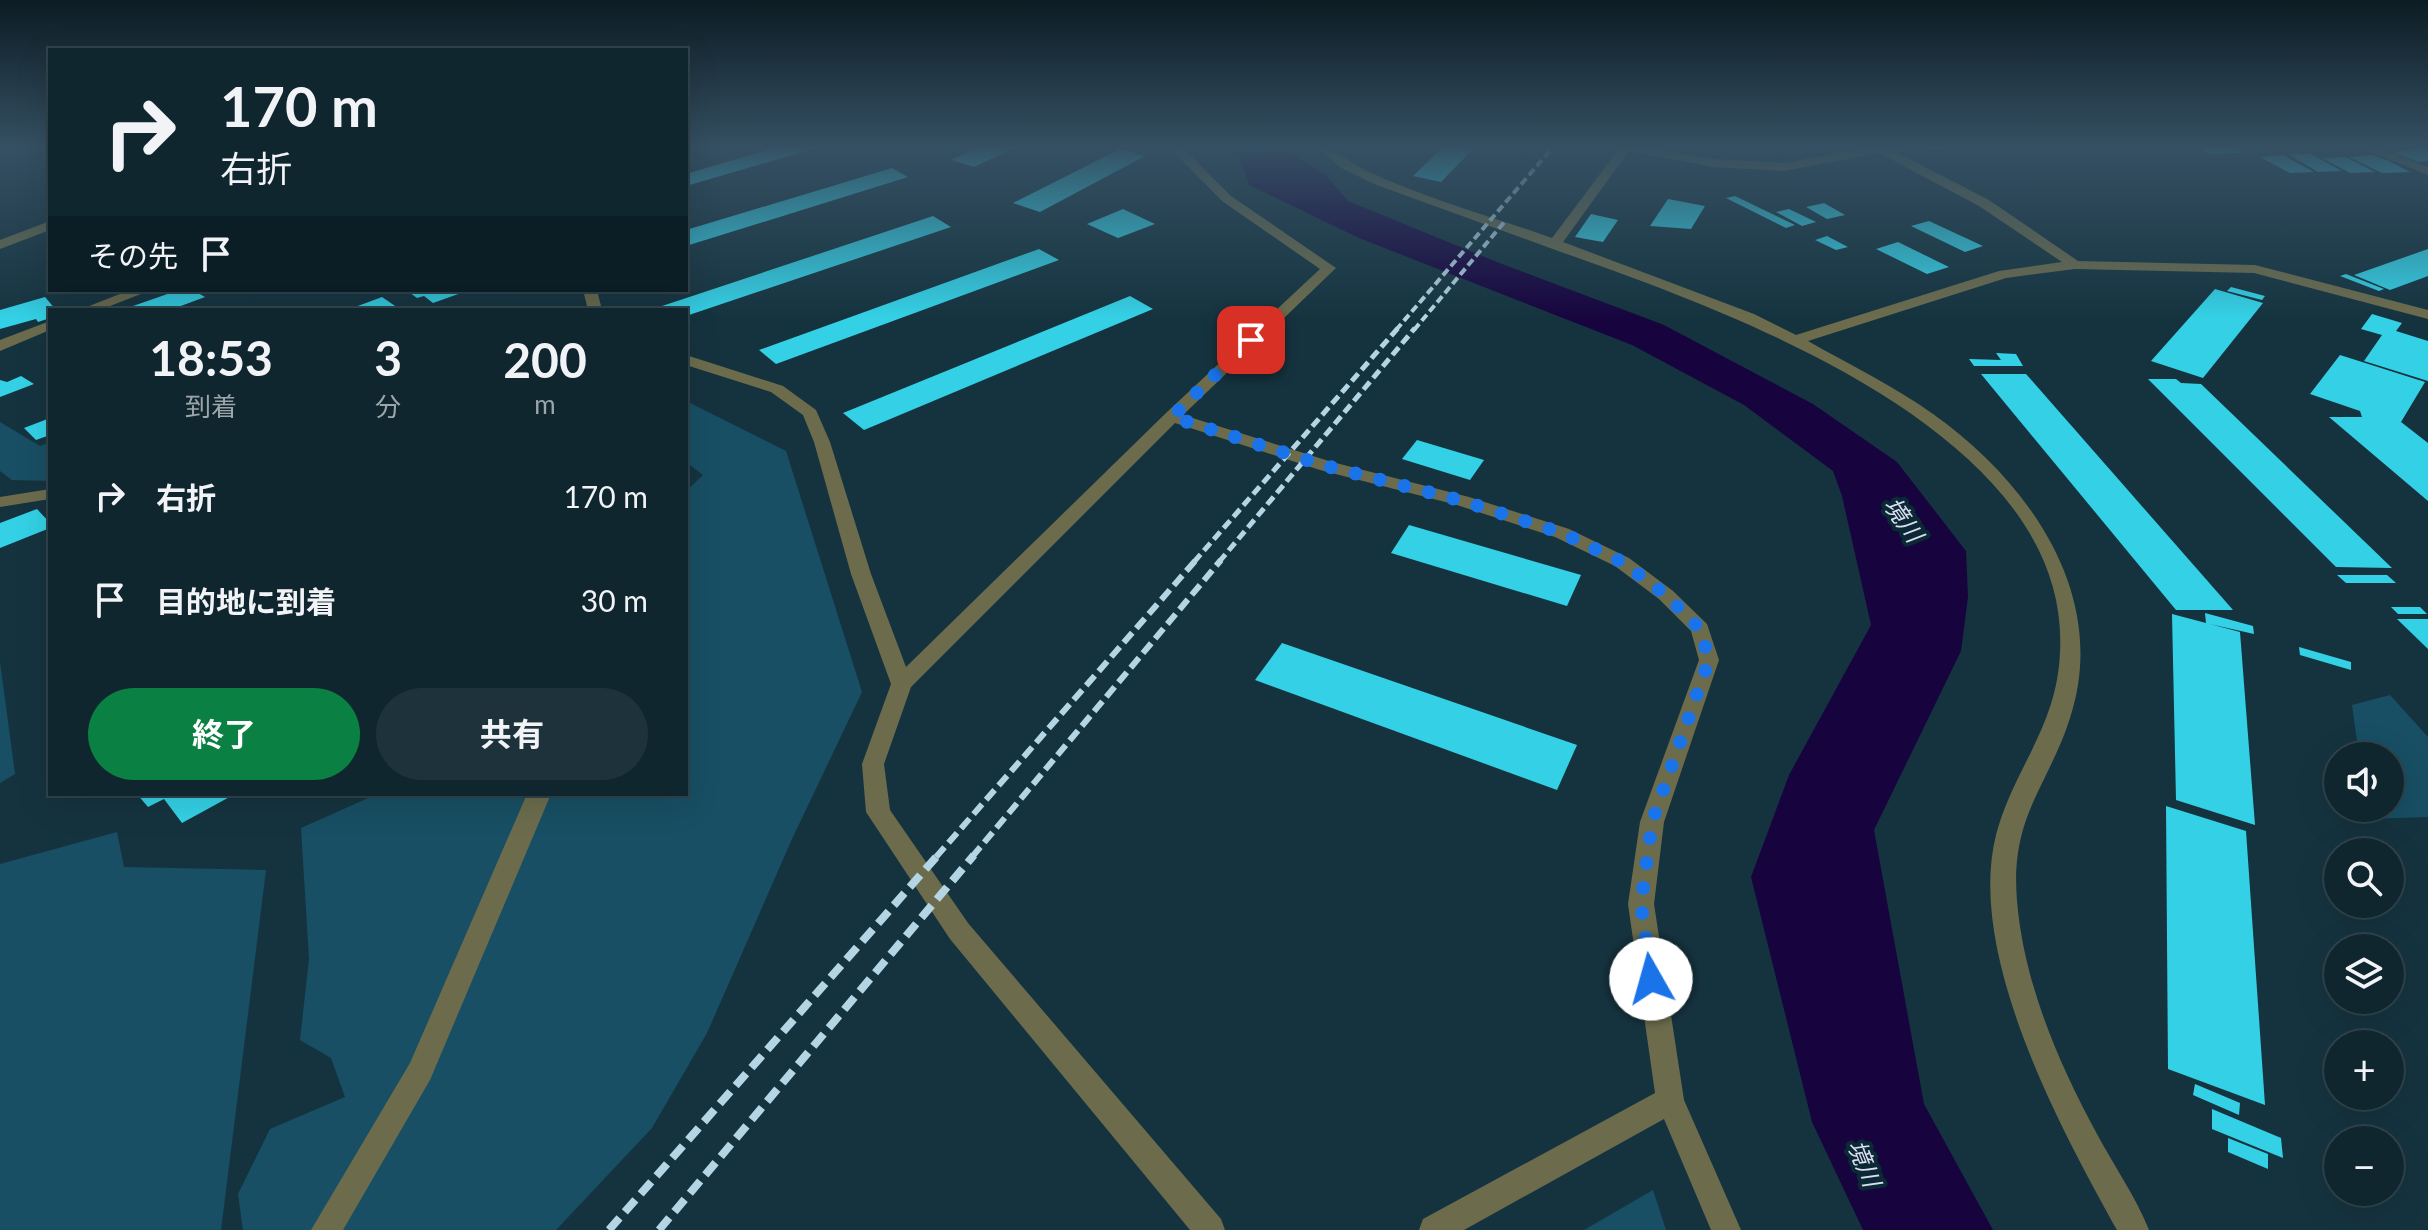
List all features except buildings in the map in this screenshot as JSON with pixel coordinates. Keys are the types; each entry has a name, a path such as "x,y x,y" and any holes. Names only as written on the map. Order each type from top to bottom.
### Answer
{"street":[{"path":"1210,1230 959,931 878,812 873,764 902,684 1172,417 1329,268 1233,203"},
{"path":"1440,203 1648,277 1749,317 1795,340 1944,430 1982,464 2013,498 2047,544 2072,624 2070,670 2059,721 2023,795 2005,850 2004,910 2013,968 2048,1059 2096,1165 2134,1230"},
{"path":"1554,245 1583,203"},
{"path":"1985,203 2075,265"},
{"path":"0,245 48,226"},
{"path":"1795,340 2004,274 2075,265 2255,269 2428,315"},
{"path":"92,308 138,292"},
{"path":"0,346 48,326"},
{"path":"688,361 777,389 810,413 822,442 861,574 902,684"},
{"path":"1172,417 1326,466 1463,501 1562,533 1622,562 1666,595 1700,629 1709,660 1652,822 1641,904 1670,1100 1726,1230"},
{"path":"0,502 48,494"},
{"path":"326,1230 420,1071 538,796"},
{"path":"1434,1230 1670,1100"}],"shaded area":[{"path":"688,402 786,451 862,692 792,839 707,1033 652,1128 556,1230 243,1230 238,1194 270,1129 345,1097 331,1058 300,1040 309,959 301,828 373,796 688,796 688,489 703,475 688,464"},
{"path":"0,422 40,446 48,443 48,481 12,480 0,471"},
{"path":"0,662 15,774 0,783"},
{"path":"2390,695 2428,737 2428,817 2404,818 2404,742 2357,742 2352,705"},
{"path":"117,832 124,867 266,870 221,1230 0,1230 0,864"},
{"path":"1653,1190 1666,1230 1584,1230"}],"water":[{"name":"境川","path":"1287,203 1354,203 1664,325 1813,404 1897,462 1966,551 1968,597 1961,651 1874,830 1924,1104 1993,1230 1863,1230 1812,1122 1751,877 1789,775 1871,625 1842,496 1833,471 1744,405 1632,345 1359,238"}],"railway":[{"path":"1396,330 1505,203"},
{"path":"1414,330 1506,220"},
{"path":"1194,562 1398,328"},
{"path":"1219,562 1415,328"},
{"path":"936,857 1196,560"},
{"path":"972,857 1221,560"},
{"path":"609,1230 938,855"},
{"path":"659,1230 974,855"}],"route":[{"path":"1251,340 1172,417 1326,466 1463,501 1562,533 1622,562 1666,595 1700,629 1709,660 1652,822 1641,904 1651,979"}]}
